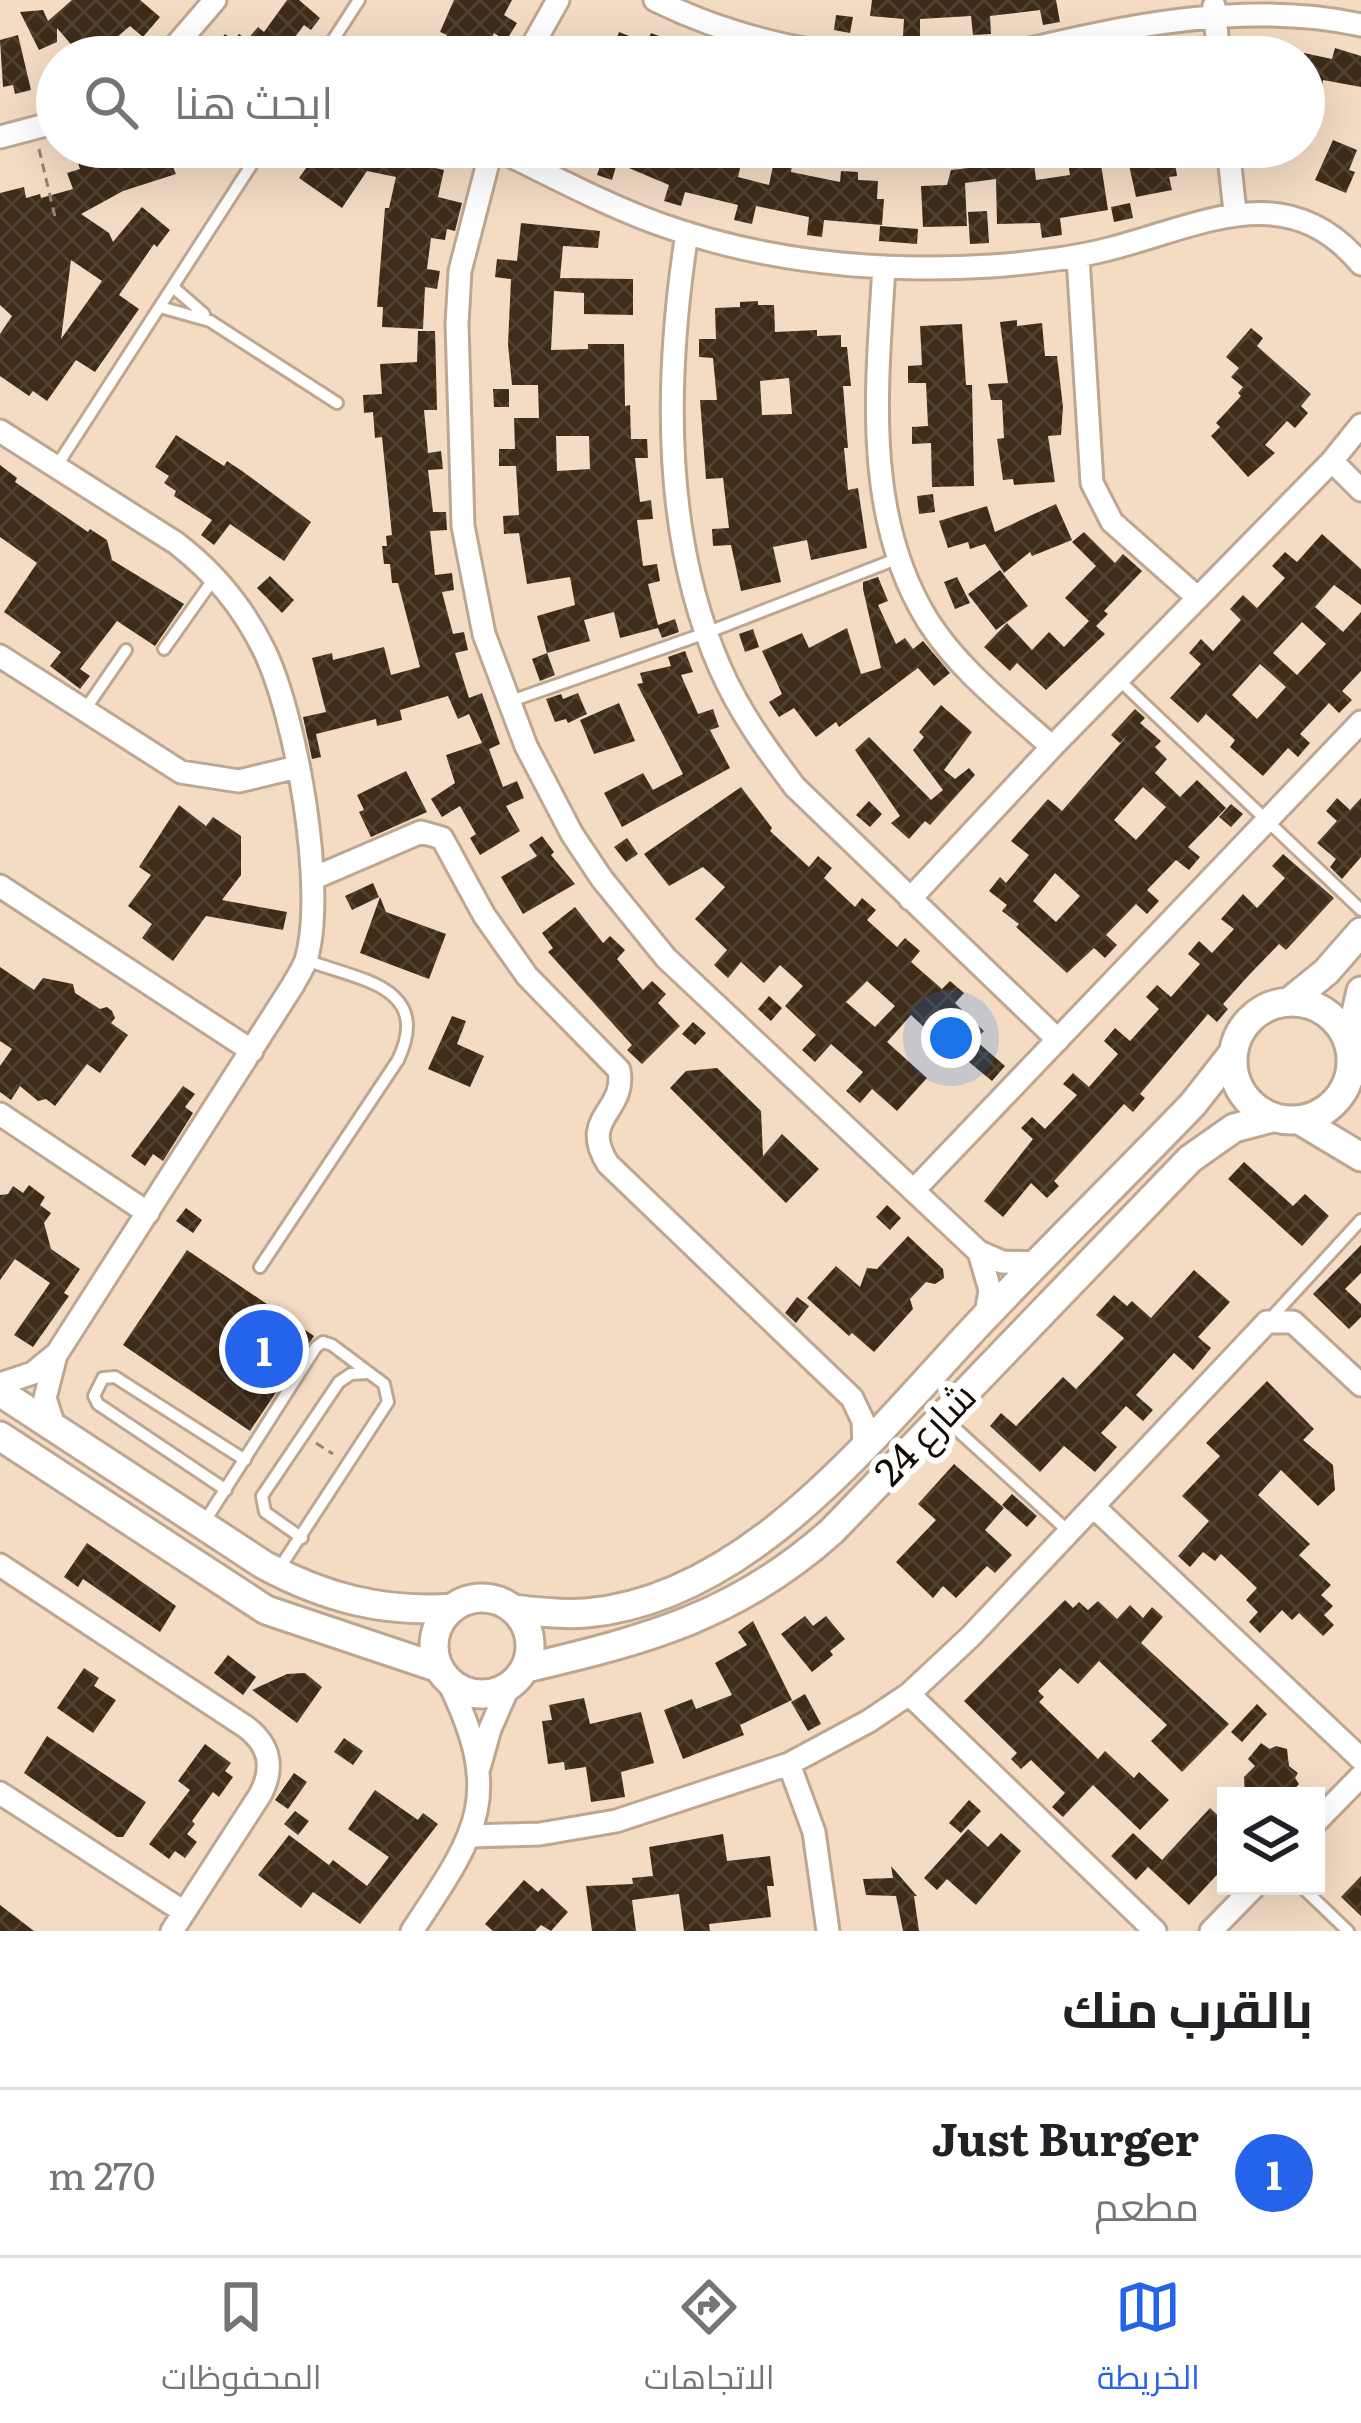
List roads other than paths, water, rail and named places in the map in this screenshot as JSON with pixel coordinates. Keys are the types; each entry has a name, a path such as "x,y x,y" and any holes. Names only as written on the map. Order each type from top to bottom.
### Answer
{"street":[{"path":"184,36 215,0"},
{"path":"538,36 558,0"},
{"path":"655,0 746,36"},
{"path":"1086,36 1214,6 1295,9 1361,25"},
{"path":"1214,6 1217,36"},
{"path":"0,137 36,129"},
{"path":"487,168 460,271 460,471 471,581 508,702 572,834 665,958 979,1252 1002,1262 1040,1263"},
{"path":"528,168 687,233 809,260 884,267 993,266 1078,257 1234,212 1274,214 1305,223 1347,247 1361,264"},
{"path":"1230,168 1234,212"},
{"path":"687,233 676,314 676,452 686,555 706,633 737,702 774,760 831,824 1058,1040"},
{"path":"1078,257 1092,483 1112,522 1198,598"},
{"path":"884,267 878,439 882,487 900,557 928,622 988,689 1052,747"},
{"path":"910,899 1331,461 1361,424"},
{"path":"0,431 164,535 214,577 253,627 291,730 314,878 306,960 56,1355 45,1398 54,1426"},
{"path":"1331,461 1361,490"},
{"path":"0,656 163,764 200,778 239,781 297,767"},
{"path":"914,1190 1361,722"},
{"path":"314,878 421,832 442,838 484,916 526,976 619,1070 620,1089 597,1130 608,1165 852,1398 863,1421 864,1445"},
{"path":"0,886 252,1051"},
{"path":"1289,1002 1361,932"},
{"path":"1300,1121 1332,1106 1356,1085 1349,1043 1361,991"},
{"path":"1349,1043 1332,1017 1305,1003 1289,1002 1258,1012 1237,1037 1234,1073 1254,1108 1272,1118 1300,1121 1361,1157"},
{"name":"شارع 24","path":"513,1609 587,1613 629,1606 673,1591 729,1561 780,1525 864,1445 1193,1105 1233,1053"},
{"path":"0,1114 148,1213"},
{"name":"شارع 24","path":"517,1678 679,1628 760,1587 832,1531 1203,1147 1234,1128 1272,1118"},
{"path":"979,1252 990,1290 986,1316"},
{"path":"471,1836 540,1834 616,1821 789,1764 855,1730 909,1694 1070,1533 1267,1322 1293,1322 1361,1384"},
{"path":"0,1388 33,1373 56,1355"},
{"path":"0,1388 277,1572 316,1591 359,1603 415,1610 453,1607 483,1598 513,1609 531,1643 490,1730 478,1774"},
{"path":"0,1436 266,1610 443,1675 477,1695 517,1678"},
{"path":"1094,1507 1361,1760"},
{"path":"0,1565 246,1727 262,1743 269,1764 265,1785 178,1922 0,1792"},
{"path":"412,1931 471,1836 478,1812 478,1774 470,1735 434,1642 443,1617 453,1607"},
{"path":"909,1694 1155,1931"},
{"path":"789,1764 814,1832 828,1931"},
{"path":"1325,1813 1361,1776"},
{"path":"1211,1931 1246,1895"}],"lane":[{"path":"336,36 359,0"},
{"path":"56,467 249,168"},
{"path":"172,287 211,321 337,403"},
{"path":"160,307 211,321"},
{"path":"508,702 706,633 900,557"},
{"path":"164,650 214,577"},
{"path":"84,711 125,650"},
{"path":"1118,679 1361,910"},
{"path":"260,1267 398,1060 408,1036 408,1015 395,995 306,960"},
{"path":"1267,1322 1361,1220"},
{"path":"203,1524 316,1347 323,1342 332,1345 385,1384 385,1411 277,1572"},
{"path":"332,1345 339,1382"},
{"path":"302,1538 265,1512 261,1502 339,1382 358,1372 371,1373"},
{"path":"226,1490 96,1402 94,1393 103,1378 115,1377 245,1460"},
{"path":"942,1416 1070,1533"},
{"path":"1310,1895 1348,1931"}],"place":[{"name":"Just Burger","path":"264,1349"}]}
